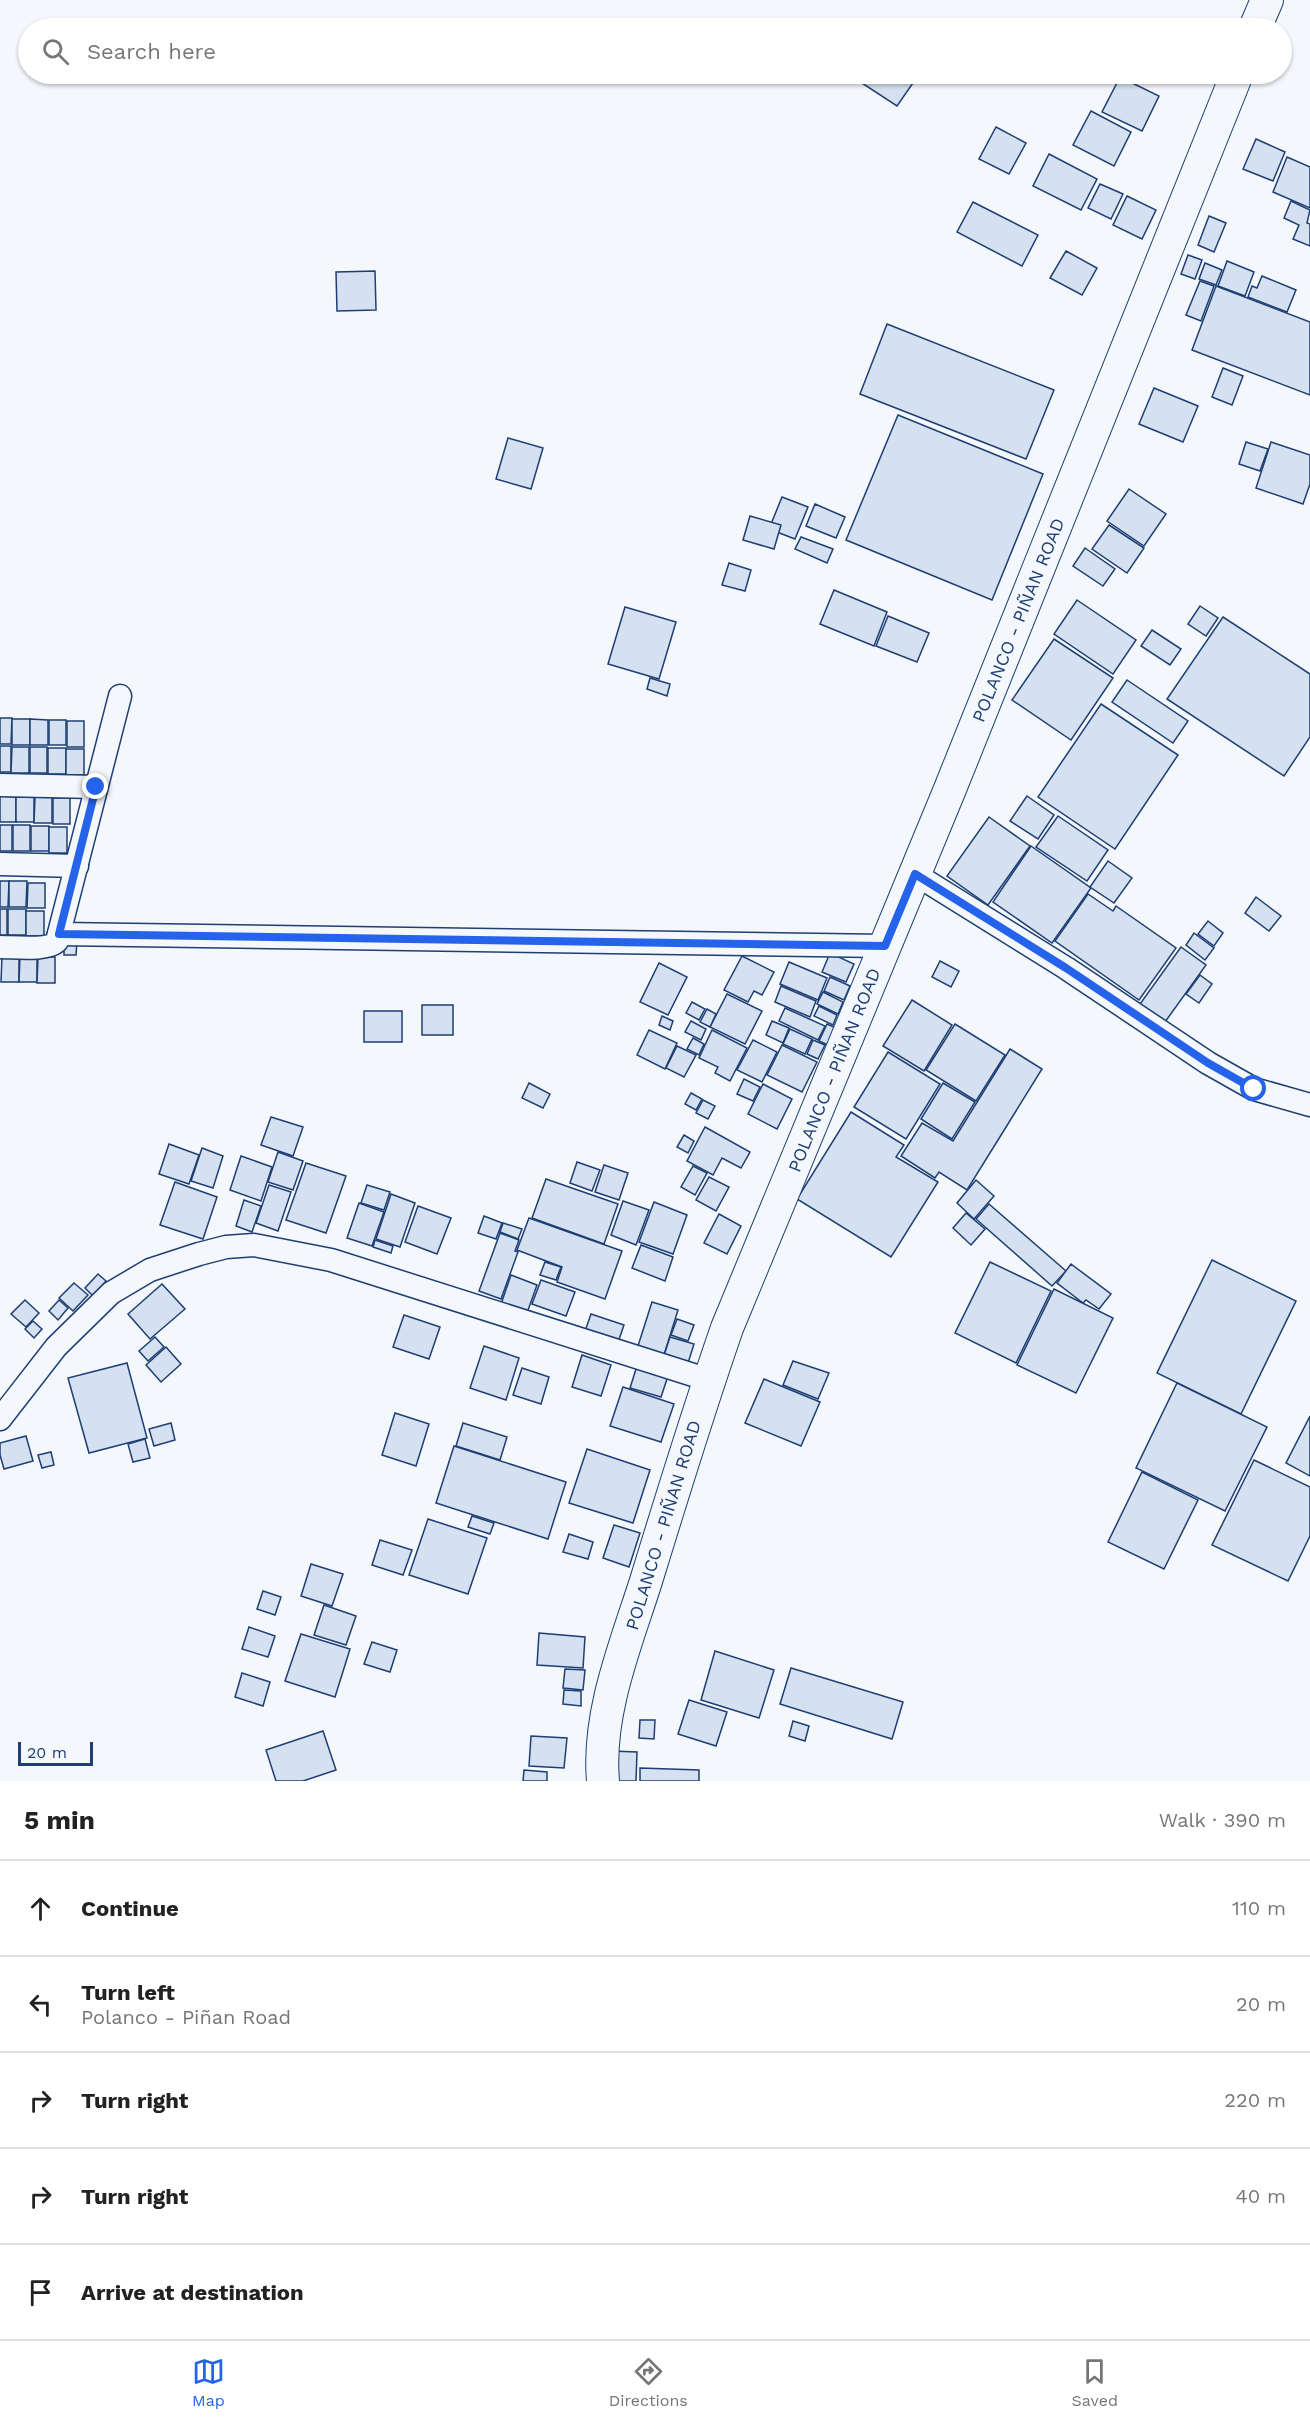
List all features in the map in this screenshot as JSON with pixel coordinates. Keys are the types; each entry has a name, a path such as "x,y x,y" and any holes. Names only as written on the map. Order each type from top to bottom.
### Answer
{"main road":[{"path":"1259,18 1267,0"},
{"name":"POLANCO - PIÑAN ROAD","path":"603,1781 606,1719 620,1664 727,1328 915,874 1233,84"}],"street":[{"path":"0,947 54,945 59,934 120,696"},
{"path":"0,785 96,787"},
{"path":"0,864 77,866"},
{"path":"915,874 1066,968 1208,1063 1254,1089 1310,1105"},
{"path":"59,934 885,946"},
{"path":"0,1419 56,1347 111,1293 150,1270 226,1247 254,1245 332,1260 709,1380"}],"building":[{"path":"863,84 912,84 897,106"},
{"path":"1116,84 1134,84 1159,96 1142,131 1102,112"},
{"path":"1091,111 1131,132 1114,166 1073,145"},
{"path":"996,127 1026,143 1009,174 979,159"},
{"path":"1256,139 1285,152 1273,181 1243,169"},
{"path":"1049,154 1097,179 1081,210 1033,186"},
{"path":"1287,157 1310,167 1310,208 1273,192"},
{"path":"1100,184 1123,194 1111,219 1088,208"},
{"path":"1127,196 1156,210 1142,239 1113,225"},
{"path":"1291,201 1310,210 1307,223 1310,224 1310,246 1293,239 1299,225 1284,218"},
{"path":"973,202 1038,235 1022,266 957,232"},
{"path":"1209,216 1226,223 1214,252 1198,245"},
{"path":"1066,251 1097,268 1082,295 1050,278"},
{"path":"1188,255 1202,260 1195,279 1181,274"},
{"path":"1227,261 1254,272 1245,296 1218,286"},
{"path":"1205,263 1222,270 1216,285 1199,279"},
{"path":"375,271 376,310 337,311 336,272"},
{"path":"1262,276 1296,290 1287,312 1248,297 1252,286 1257,288"},
{"path":"1200,281 1214,286 1201,321 1186,315"},
{"path":"1216,286 1310,322 1310,395 1192,350"},
{"path":"887,324 1054,390 1026,459 860,394"},
{"path":"1223,368 1243,376 1232,405 1212,397"},
{"path":"1154,388 1198,406 1183,442 1139,424"},
{"path":"898,415 1043,474 992,600 846,540"},
{"path":"508,438 543,448 531,489 496,479"},
{"path":"1246,442 1268,449 1260,471 1239,464"},
{"path":"1271,442 1310,455 1310,484 1303,504 1256,488"},
{"path":"1129,489 1166,514 1144,546 1107,521"},
{"path":"782,497 808,507 795,539 769,529"},
{"path":"815,504 845,517 836,538 806,526"},
{"path":"750,516 781,525 774,549 743,540"},
{"path":"1109,525 1144,548 1127,573 1092,549"},
{"path":"801,537 833,549 827,563 795,549"},
{"path":"1085,548 1115,569 1103,586 1073,566"},
{"path":"729,563 751,570 745,591 722,585"},
{"path":"834,590 887,612 874,646 820,624"},
{"path":"1077,600 1136,640 1113,674 1054,634"},
{"path":"1200,606 1218,618 1206,636 1188,624"},
{"path":"625,607 676,622 659,679 608,664"},
{"path":"888,616 929,633 917,662 876,646"},
{"path":"1223,617 1310,674 1310,737 1284,776 1167,699"},
{"path":"1152,630 1181,649 1170,665 1141,646"},
{"path":"1054,639 1113,678 1071,740 1012,700"},
{"path":"650,678 670,684 667,696 647,689"},
{"path":"1127,680 1188,721 1173,743 1112,702"},
{"path":"1101,704 1178,755 1115,849 1038,797"},
{"path":"0,718 12,718 11,744 0,744"},
{"path":"12,719 30,719 30,745 12,745"},
{"path":"30,719 48,720 48,745 30,745"},
{"path":"49,720 66,720 66,745 49,745"},
{"path":"67,721 84,721 84,747 67,747"},
{"path":"0,746 11,746 11,772 0,772"},
{"path":"12,747 29,747 29,773 11,773"},
{"path":"30,747 47,747 47,773 30,773"},
{"path":"48,748 66,748 66,774 48,774"},
{"path":"66,749 84,749 84,775 66,775"},
{"path":"0,796 16,797 16,822 0,822"},
{"path":"1027,796 1054,815 1038,839 1010,821"},
{"path":"16,797 34,797 34,822 16,822"},
{"path":"35,797 52,797 52,823 34,823"},
{"path":"53,798 70,798 70,824 53,824"},
{"path":"1058,816 1108,850 1087,881 1036,847"},
{"path":"989,817 1030,846 988,905 947,876"},
{"path":"0,825 12,825 12,851 0,851"},
{"path":"13,825 30,825 30,851 13,851"},
{"path":"31,826 49,826 49,851 31,851"},
{"path":"49,827 67,827 67,853 49,853"},
{"path":"1031,846 1091,888 1052,943 993,902"},
{"path":"1108,861 1132,878 1114,903 1090,887"},
{"path":"0,881 9,881 8,907 0,907"},
{"path":"9,881 27,881 26,907 9,907"},
{"path":"28,883 45,883 45,908 27,908"},
{"path":"1088,894 1113,911 1116,906 1176,948 1139,1000 1055,941"},
{"path":"1256,897 1281,916 1269,931 1245,913"},
{"path":"0,909 7,909 7,935 0,935"},
{"path":"8,909 26,909 26,935 8,935"},
{"path":"26,911 44,911 44,936 26,936"},
{"path":"1208,921 1223,933 1214,946 1198,934"},
{"path":"1194,933 1214,948 1205,960 1186,945"},
{"path":"64,941 77,941 76,955 64,955"},
{"path":"1181,947 1206,965 1165,1022 1140,1004"},
{"path":"830,953 854,964 846,982 822,972"},
{"path":"2,956 19,956 19,982 1,982"},
{"path":"20,956 37,956 37,982 19,982"},
{"path":"742,956 774,972 762,995 754,991 748,1002 724,990"},
{"path":"38,957 55,957 55,983 37,983"},
{"path":"940,961 959,971 951,987 932,977"},
{"path":"789,962 827,978 818,1000 780,984"},
{"path":"659,963 687,977 668,1015 640,1002"},
{"path":"1200,975 1212,984 1199,1003 1186,994"},
{"path":"830,977 850,986 844,1000 824,991"},
{"path":"781,986 816,1001 810,1017 775,1002"},
{"path":"823,992 843,1002 838,1014 817,1004"},
{"path":"727,994 762,1011 745,1044 710,1027"},
{"path":"912,1000 952,1025 924,1071 883,1046"},
{"path":"692,1002 705,1009 699,1020 686,1013"},
{"path":"422,1005 453,1005 453,1035 422,1035"},
{"path":"819,1006 837,1015 833,1025 814,1016"},
{"path":"785,1008 825,1026 818,1040 779,1021"},
{"path":"707,1009 716,1014 710,1027 700,1022"},
{"path":"364,1011 402,1011 402,1042 364,1042"},
{"path":"662,1016 673,1021 670,1030 659,1025"},
{"path":"691,1021 706,1029 701,1040 685,1032"},
{"path":"772,1021 789,1028 783,1043 766,1035"},
{"path":"827,1024 836,1028 828,1045 819,1041"},
{"path":"955,1024 1005,1055 976,1101 926,1070"},
{"path":"790,1029 812,1039 805,1054 783,1044"},
{"path":"649,1030 677,1043 665,1069 637,1055"},
{"path":"712,1030 747,1048 730,1081 715,1073 718,1067 699,1058"},
{"path":"693,1038 704,1044 699,1055 687,1049"},
{"path":"753,1040 777,1052 762,1082 737,1070"},
{"path":"813,1040 825,1045 818,1059 807,1054"},
{"path":"782,1045 817,1062 802,1092 767,1075"},
{"path":"677,1046 696,1055 684,1077 666,1068"},
{"path":"1010,1049 1042,1069 967,1190 939,1172 935,1178 901,1156 922,1123 953,1141"},
{"path":"888,1052 940,1084 906,1139 854,1107"},
{"path":"744,1079 760,1087 753,1101 737,1094"},
{"path":"529,1083 550,1094 543,1108 522,1098"},
{"path":"943,1083 975,1102 952,1139 921,1119"},
{"path":"763,1084 792,1099 777,1129 748,1114"},
{"path":"691,1093 702,1099 696,1110 685,1104"},
{"path":"703,1100 715,1106 708,1119 696,1113"},
{"path":"851,1112 904,1145 896,1157 938,1182 891,1257 797,1199"},
{"path":"271,1117 303,1127 293,1156 261,1145"},
{"path":"705,1127 750,1152 741,1168 722,1158 713,1175 687,1161"},
{"path":"684,1135 694,1141 688,1153 677,1147"},
{"path":"169,1144 199,1155 189,1184 159,1174"},
{"path":"202,1148 223,1156 213,1188 191,1181"},
{"path":"278,1152 303,1161 293,1190 268,1182"},
{"path":"241,1156 272,1167 261,1201 230,1190"},
{"path":"577,1162 600,1170 592,1191 570,1183"},
{"path":"306,1163 346,1176 326,1233 286,1220"},
{"path":"604,1165 628,1173 619,1200 595,1192"},
{"path":"693,1166 707,1173 695,1195 681,1187"},
{"path":"709,1177 729,1187 716,1211 696,1200"},
{"path":"546,1179 618,1204 604,1244 532,1218"},
{"path":"976,1180 994,1196 974,1219 957,1203"},
{"path":"175,1182 217,1197 203,1239 160,1225"},
{"path":"269,1185 291,1192 278,1231 256,1223"},
{"path":"367,1185 390,1192 384,1210 361,1203"},
{"path":"391,1194 415,1203 400,1247 376,1239"},
{"path":"244,1200 261,1206 252,1232 236,1226"},
{"path":"623,1201 649,1210 636,1245 611,1235"},
{"path":"654,1202 687,1215 673,1254 639,1242"},
{"path":"359,1203 384,1212 372,1246 347,1238"},
{"path":"989,1204 1066,1271 1052,1286 976,1219"},
{"path":"418,1206 451,1218 437,1254 405,1242"},
{"path":"966,1213 985,1229 971,1245 953,1228"},
{"path":"719,1214 741,1226 727,1254 704,1243"},
{"path":"484,1216 502,1223 496,1239 478,1233"},
{"path":"529,1218 622,1251 605,1299 557,1282 562,1267 517,1250"},
{"path":"503,1223 522,1229 518,1239 500,1232"},
{"path":"500,1233 519,1240 515,1251 518,1252 501,1299 479,1291"},
{"path":"375,1240 393,1246 391,1253 373,1247"},
{"path":"641,1245 673,1257 665,1281 632,1268"},
{"path":"1212,1260 1296,1301 1241,1414 1157,1373"},
{"path":"545,1262 561,1267 556,1280 540,1275"},
{"path":"990,1262 1051,1291 1016,1363 955,1333"},
{"path":"1071,1264 1111,1294 1099,1309 1086,1300 1083,1303 1057,1283"},
{"path":"98,1274 106,1281 93,1296 85,1288"},
{"path":"511,1275 537,1285 527,1313 501,1304"},
{"path":"541,1280 575,1292 566,1316 532,1304"},
{"path":"74,1283 88,1295 73,1311 59,1298"},
{"path":"162,1284 185,1309 150,1339 128,1314"},
{"path":"1054,1289 1113,1318 1076,1393 1017,1365"},
{"path":"25,1300 39,1313 26,1327 11,1314"},
{"path":"59,1300 68,1308 58,1320 49,1311"},
{"path":"652,1302 678,1310 663,1358 637,1349"},
{"path":"591,1314 624,1325 616,1348 583,1337"},
{"path":"404,1315 440,1327 429,1359 393,1347"},
{"path":"677,1319 694,1325 688,1341 671,1335"},
{"path":"33,1321 42,1329 34,1338 25,1329"},
{"path":"155,1337 164,1347 148,1361 139,1351"},
{"path":"670,1337 694,1344 683,1379 659,1371"},
{"path":"484,1346 519,1358 506,1400 470,1388"},
{"path":"166,1347 181,1364 161,1382 146,1365"},
{"path":"582,1355 611,1365 601,1396 572,1387"},
{"path":"793,1361 829,1373 818,1399 783,1385"},
{"path":"127,1363 147,1438 89,1453 68,1378"},
{"path":"637,1366 668,1376 661,1397 630,1388"},
{"path":"522,1368 549,1377 541,1404 513,1395"},
{"path":"764,1379 820,1402 801,1446 745,1423"},
{"path":"1177,1383 1267,1427 1225,1511 1136,1468"},
{"path":"623,1387 674,1404 661,1442 610,1426"},
{"path":"395,1413 429,1424 416,1466 382,1455"},
{"path":"1310,1416 1310,1476 1286,1463"},
{"path":"171,1423 175,1440 154,1446 149,1429"},
{"path":"463,1423 507,1437 500,1460 456,1446"},
{"path":"26,1436 33,1461 4,1469 0,1455 0,1443"},
{"path":"145,1439 150,1458 133,1462 128,1444"},
{"path":"454,1446 566,1482 548,1539 436,1503"},
{"path":"587,1449 650,1470 633,1523 569,1503"},
{"path":"51,1452 54,1465 42,1468 38,1455"},
{"path":"1254,1460 1310,1487 1310,1536 1288,1581 1212,1545"},
{"path":"1142,1472 1198,1500 1164,1569 1108,1542"},
{"path":"472,1516 494,1523 490,1534 468,1527"},
{"path":"428,1519 487,1538 468,1594 409,1575"},
{"path":"614,1525 640,1533 629,1567 603,1558"},
{"path":"569,1534 593,1542 588,1559 563,1552"},
{"path":"380,1540 412,1550 403,1575 372,1565"},
{"path":"311,1564 343,1574 332,1606 301,1596"},
{"path":"263,1591 281,1597 275,1615 257,1609"},
{"path":"324,1605 356,1616 346,1645 314,1635"},
{"path":"249,1627 275,1636 268,1657 242,1649"},
{"path":"539,1633 585,1637 583,1668 537,1665"},
{"path":"301,1634 350,1649 335,1697 285,1681"},
{"path":"372,1642 397,1650 390,1672 364,1664"},
{"path":"715,1651 774,1670 759,1718 701,1700"},
{"path":"791,1668 903,1702 892,1739 780,1704"},
{"path":"565,1669 585,1670 583,1690 563,1688"},
{"path":"242,1673 270,1682 263,1706 235,1697"},
{"path":"564,1690 581,1691 581,1706 563,1704"},
{"path":"689,1700 727,1712 716,1746 678,1734"},
{"path":"640,1720 655,1720 654,1739 639,1738"},
{"path":"793,1721 809,1726 805,1741 789,1736"},
{"path":"323,1731 336,1770 303,1781 276,1781 266,1750"},
{"path":"531,1736 567,1738 564,1768 529,1766"},
{"path":"612,1751 637,1752 636,1781 611,1781"},
{"path":"640,1768 699,1770 699,1781 640,1781"},
{"path":"524,1770 547,1772 547,1781 523,1781"}],"route":[{"path":"96,787 59,934 885,946 915,874 1066,968 1208,1063 1254,1089"}]}
